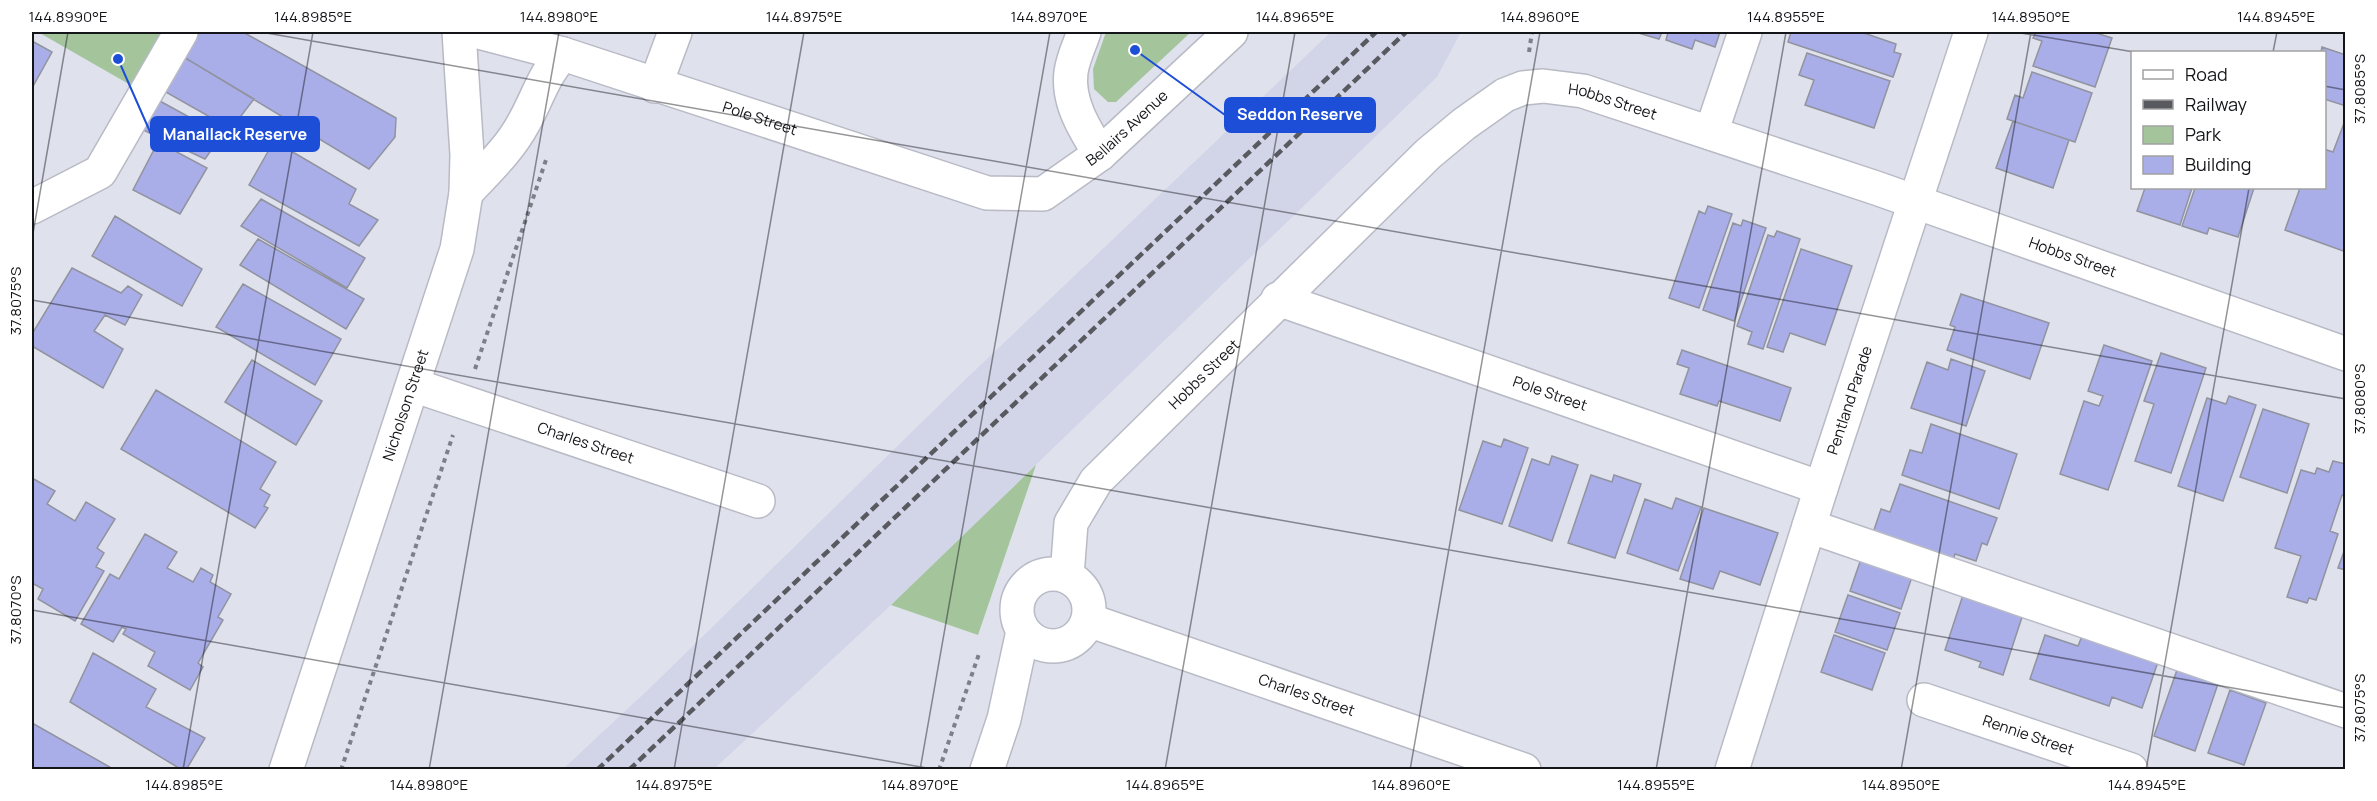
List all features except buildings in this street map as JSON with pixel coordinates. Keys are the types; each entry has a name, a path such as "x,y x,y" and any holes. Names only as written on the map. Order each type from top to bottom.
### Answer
{"street":[{"path":"32,207 100,172 181,32"},
{"name":"Nicholson Street","path":"286,770 457,249 466,193 467,130 459,32"},
{"name":"Pole Street","path":"479,32 563,54 987,193 1043,194"},
{"path":"655,86 675,32"},
{"path":"1084,32 1071,70 1070,91 1077,114 1100,154"},
{"name":"Bellairs Avenue","path":"1043,194 1100,154 1231,32"},
{"path":"1711,133 1745,32"},
{"name":"Pentland Parade","path":"1732,770 1821,488 1971,32"},
{"path":"466,193 515,137 529,113 541,84 563,54"},
{"name":"Hobbs Street","path":"1067,576 1071,523 1095,481 1428,154 1488,105 1522,88 1564,87 1583,91 1915,201 2346,354"},
{"name":"Pole Street","path":"1278,299 1821,488"},
{"name":"Charles Street","path":"412,386 758,501"},
{"path":"1809,526 2346,711"},
{"path":"1053,573 1067,576 1078,583 1085,594 1089,606 1088,620 1082,632 1060,646 1035,638 1017,619 1016,606 1020,593 1028,582 1040,575 1053,573"},
{"name":"Charles Street","path":"1088,620 1524,770"},
{"path":"987,770 1035,638"},
{"name":"Rennie Street","path":"1924,700 2131,770"}],"path":[{"path":"474,375 550,147"},
{"path":"341,770 455,431"},
{"path":"939,770 981,648"}],"shaded area":[{"path":"1331,32 1461,32 1437,77 891,605 714,769 562,770 651,687 970,375"}],"green space":[{"path":"38,32 166,32 134,87"},
{"path":"1106,32 1191,32 1116,102 1108,102 1094,89 1093,69"},
{"path":"1036,465 978,635 891,605"}],"railway":[{"path":"597,770 1376,32"},
{"path":"629,770 1406,32"}],"place":[{"name":"Seddon Reserve","path":"1135,50"},
{"name":"Manallack Reserve","path":"118,59"}]}
